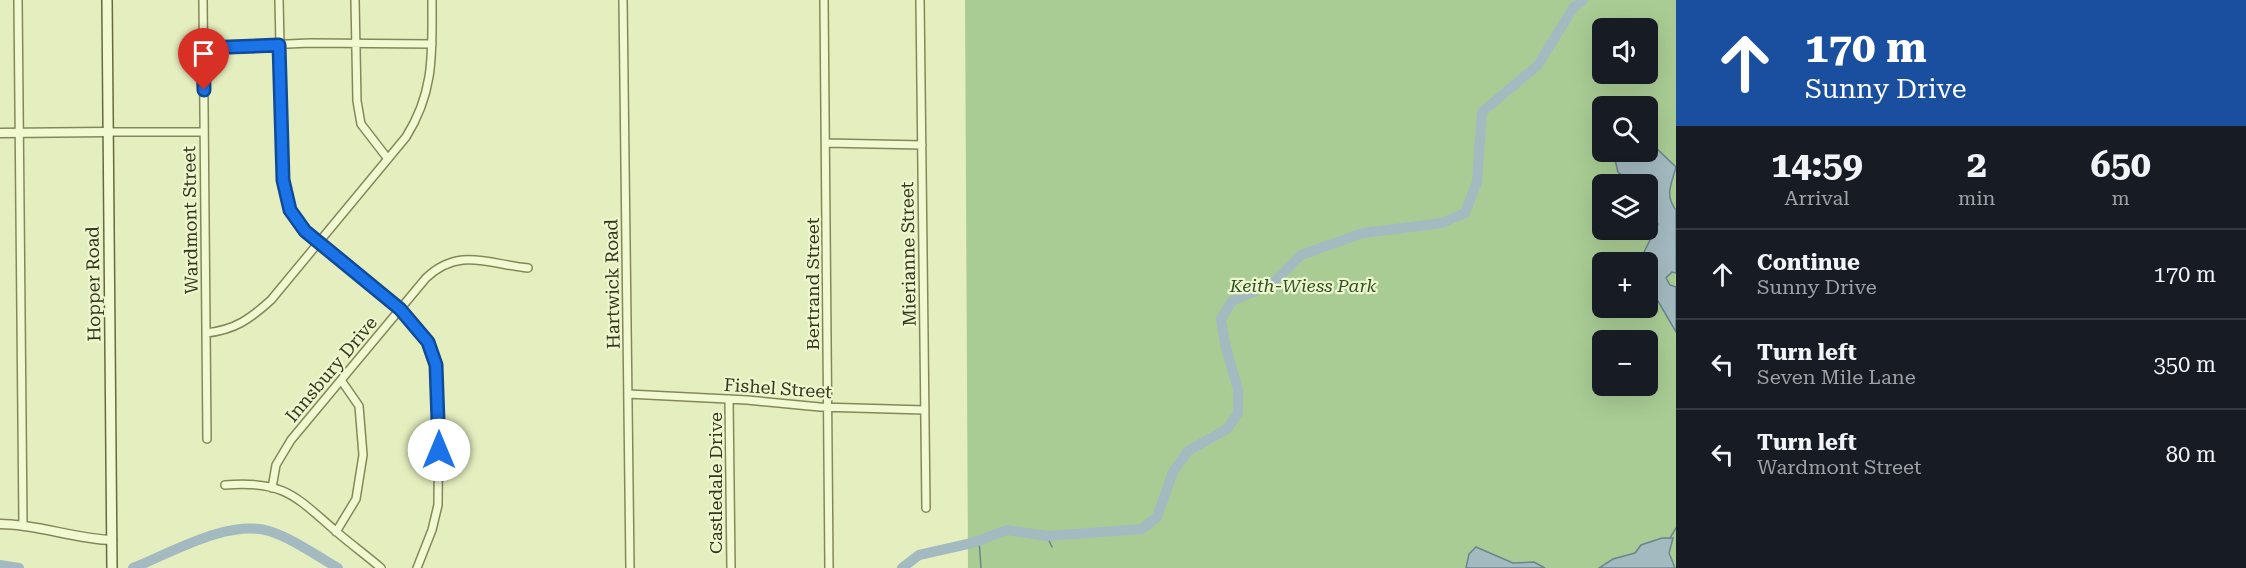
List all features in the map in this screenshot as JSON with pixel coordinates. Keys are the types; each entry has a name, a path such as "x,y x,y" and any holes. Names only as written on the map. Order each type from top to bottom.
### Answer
{"main road":[{"name":"Hopper Road","path":"107,0 112,568"}],"street":[{"path":"18,0 23,525"},
{"name":"Wardmont Street","path":"203,0 207,439"},
{"path":"279,0 285,195 298,222 319,243 400,309 432,349 439,395 438,505 432,530 417,568"},
{"path":"355,0 357,101 361,124 388,159"},
{"path":"206,333 234,328 253,317 319,243 406,137 422,107 430,78 432,0"},
{"name":"Hartwick Road","path":"623,0 630,568"},
{"name":"Bertrand Street","path":"824,0 830,568"},
{"name":"Mierianne Street","path":"920,0 926,508"},
{"path":"203,48 432,44"},
{"path":"0,133 204,132"},
{"path":"826,143 922,145"},
{"name":"Innsbury Drive","path":"272,488 282,453 426,278 439,267 453,260 466,258 528,268"},
{"path":"336,532 356,499 363,455 363,421 359,406 341,380"},
{"name":"Fishel Street","path":"628,394 828,407 925,410"},
{"name":"Castledale Drive","path":"729,399 731,568"},
{"path":"225,485 272,488 301,500 381,568"},
{"path":"0,524 23,525 95,540 112,540"}],"green space":[{"name":"Keith-Wiess Park","path":"965,0 1676,0 1676,568 968,568"}],"water":[{"path":"1658,150 1676,167 1670,199 1676,210 1676,273 1672,272 1666,278 1670,285 1676,287 1676,332 1658,301 1658,252 1644,252 1650,240 1658,240 1658,174 1620,174 1616,162 1658,162"},
{"path":"1662,538 1673,538 1669,553 1675,568 1599,568 1613,559 1635,553 1641,545"},
{"path":"1476,547 1513,563 1534,562 1545,568 1466,568 1469,554"}],"waterway":[{"path":"902,568 919,555 972,543 1007,530 1047,536 1142,529 1157,517 1173,472 1188,451 1227,429 1238,413 1238,390 1225,344 1221,319 1232,301 1273,283 1301,255 1363,233 1442,223 1465,213 1477,182 1482,112 1538,65 1573,8 1583,0"},
{"path":"1670,538 1676,528"},
{"path":"133,568 218,533 253,529 269,531 287,538 338,568"},
{"path":"1047,536 1052,547"},
{"path":"979,540 981,568"},
{"path":"0,565 19,568"}],"route":[{"path":"204,90 203,48 279,45 283,180 290,210 305,231 400,309 428,342 436,365 439,395 439,450"}]}
